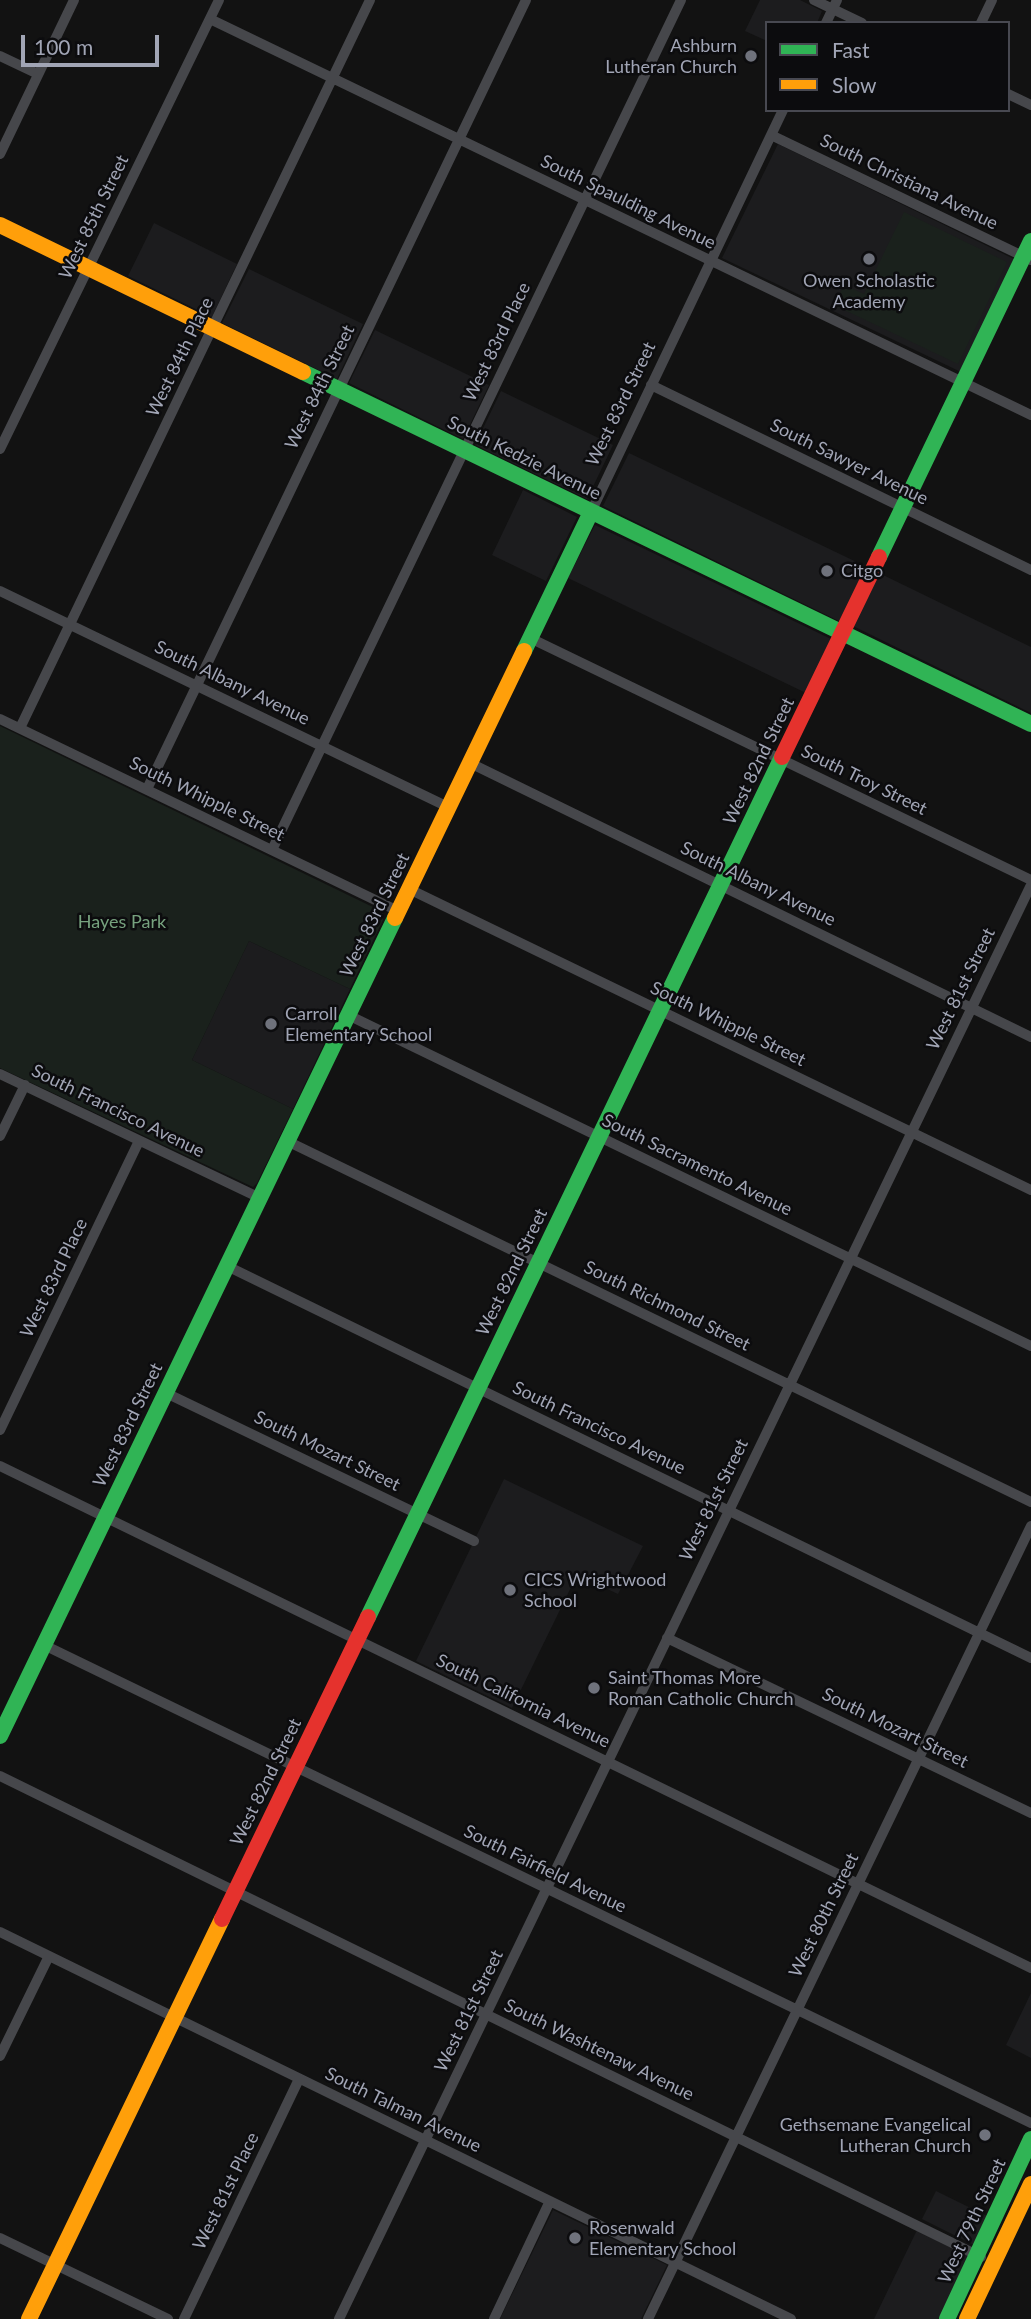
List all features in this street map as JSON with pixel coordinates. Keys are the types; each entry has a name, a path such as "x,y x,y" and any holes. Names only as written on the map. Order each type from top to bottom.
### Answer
{"street":[{"path":"0,154 74,0"},
{"name":"West 85th Street","path":"0,449 219,0"},
{"name":"West 84th Place","path":"20,728 370,0"},
{"name":"West 84th Street","path":"147,789 526,0"},
{"name":"West 83rd Place","path":"272,850 681,0"},
{"path":"814,0 835,4 859,21"},
{"path":"982,21 991,3"},
{"path":"827,21 835,4"},
{"name":"South Spaulding Avenue","path":"210,19 1031,415"},
{"path":"0,56 38,74"},
{"path":"1010,95 1031,105"},
{"name":"West 83rd Street","path":"0,1736 782,112"},
{"name":"South Christiana Avenue","path":"771,135 1029,252"},
{"name":"South Kedzie Avenue","path":"0,225 1031,724"},
{"name":"West 82nd Street","path":"29,2319 598,1136 1029,252"},
{"name":"South Sawyer Avenue","path":"651,385 1031,570"},
{"name":"South Albany Avenue","path":"0,591 448,807"},
{"name":"South Troy Street","path":"530,638 1031,883"},
{"name":"South Whipple Street","path":"0,719 398,911"},
{"name":"South Albany Avenue","path":"470,763 1031,1037"},
{"name":"West 81st Street","path":"339,2319 1031,883"},
{"name":"South Whipple Street","path":"409,889 1031,1190"},
{"name":"South Sacramento Avenue","path":"348,1015 1031,1346"},
{"name":"South Francisco Avenue","path":"0,1073 260,1198"},
{"path":"0,1136 25,1085"},
{"name":"South Richmond Street","path":"288,1140 1031,1502"},
{"name":"West 83rd Place","path":"0,1430 139,1141"},
{"name":"South Francisco Avenue","path":"227,1266 1031,1658"},
{"name":"South Mozart Street","path":"166,1392 474,1541"},
{"name":"South California Avenue","path":"0,1466 1031,1968"},
{"name":"West 80th Street","path":"648,2319 1031,1526"},
{"name":"South Mozart Street","path":"667,1638 1031,1813"},
{"name":"South Fairfield Avenue","path":"44,1645 1031,2123"},
{"name":"South Washtenaw Avenue","path":"0,1776 994,2263"},
{"name":"South Talman Avenue","path":"0,1932 791,2319"},
{"path":"0,2056 49,1956"},
{"name":"West 81st Place","path":"184,2319 299,2078"},
{"name":"West 79th Street","path":"947,2319 1031,2138"},
{"path":"967,2319 1031,2184"},
{"path":"494,2319 550,2201"},
{"path":"0,2238 169,2319"}],"shaded area":[{"path":"760,0 800,0 822,11 818,21 765,21 765,40 745,31"},
{"name":"Owen Scholastic Academy","path":"778,144 1016,260 961,372 722,258"},
{"path":"154,223 237,264 212,317 128,276"},
{"path":"249,269 363,324 337,379 222,323"},
{"path":"375,330 489,385 463,439 349,383"},
{"path":"501,391 613,445 587,499 475,445"},
{"path":"629,453 867,567 841,622 603,506"},
{"path":"523,490 577,517 546,581 492,555"},
{"path":"595,525 831,639 806,693 568,578"},
{"path":"879,573 1031,647 1031,713 853,626"},
{"name":"Carroll Elementary School","path":"249,941 350,989 293,1109 192,1060"},
{"name":"CICS Wrightwood School","path":"504,1479 643,1546 618,1594 577,1575 512,1708 416,1661"},
{"path":"1031,1993 1031,2058 1006,2045"},
{"path":"936,2191 989,2217 976,2246 922,2219"},
{"name":"Rosenwald Elementary School","path":"553,2210 667,2265 641,2319 500,2319"},
{"path":"917,2230 970,2257 940,2319 874,2319"}],"green space":[{"path":"904,212 1007,262 958,364 834,305 844,285 864,294"},
{"name":"Hayes Park","path":"0,726 383,912 383,920 350,989 249,941 192,1060 293,1109 253,1187 0,1068"}],"traffic: fast":[{"path":"879,557 1031,241"},
{"path":"303,372 1031,724"},
{"path":"524,651 591,512"},
{"path":"368,1617 782,757"},
{"path":"0,1736 395,918"},
{"path":"947,2319 1031,2139"}],"traffic: slow":[{"path":"0,225 303,372"},
{"path":"395,918 524,651"},
{"path":"29,2319 222,1919"},
{"path":"967,2319 1031,2184"}],"traffic: jam":[{"path":"782,757 879,557"},
{"path":"222,1919 368,1617"}],"place":[{"name":"Ashburn Lutheran Church","path":"751,56"},
{"name":"Owen Scholastic Academy","path":"869,259"},
{"name":"Citgo","path":"827,571"},
{"name":"Carroll Elementary School","path":"271,1024"},
{"name":"CICS Wrightwood School","path":"510,1590"},
{"name":"Saint Thomas More Roman Catholic Church","path":"594,1688"},
{"name":"Gethsemane Evangelical Lutheran Church","path":"985,2135"},
{"name":"Rosenwald Elementary School","path":"575,2238"}]}
